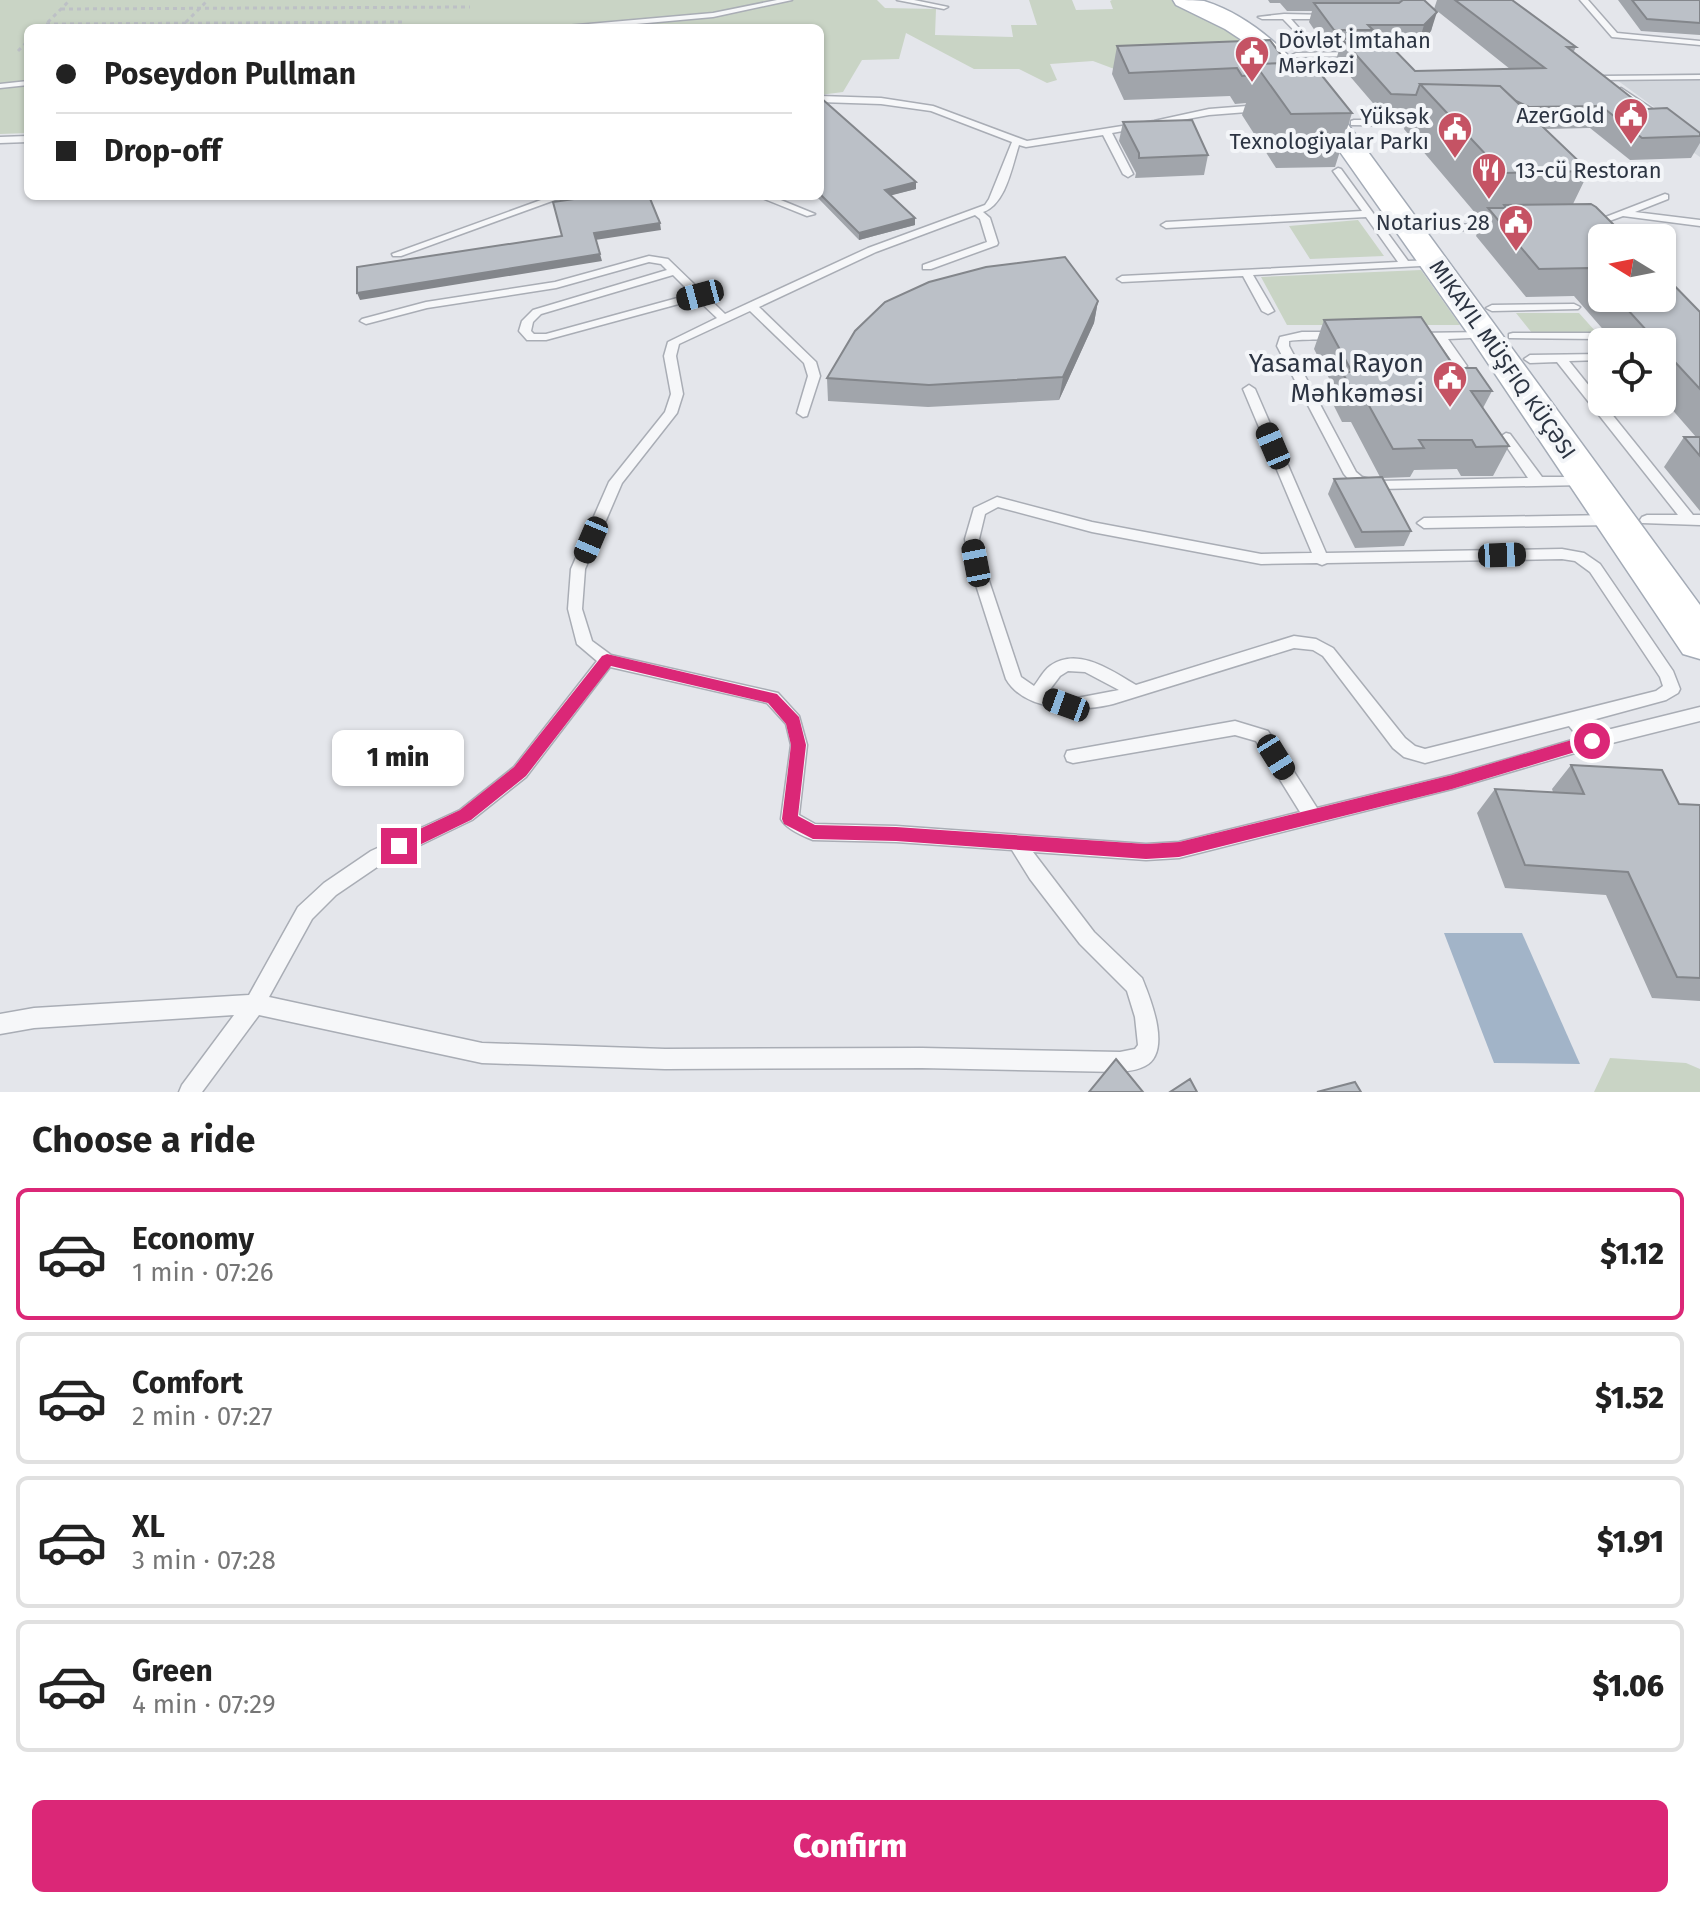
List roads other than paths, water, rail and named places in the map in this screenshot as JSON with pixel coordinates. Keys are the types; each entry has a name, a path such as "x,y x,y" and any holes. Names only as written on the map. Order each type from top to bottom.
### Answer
{"main road":[{"path":"1184,0 1233,24 1269,47 1425,252 1516,339 1631,520 1700,641"},
{"path":"1204,0 1302,49"},
{"path":"1264,11 1302,49 1354,123 1425,252"},
{"path":"1516,339 1588,481 1631,520 1700,592"}],"lane":[{"path":"611,24 713,15 788,0"},
{"path":"901,0 944,7"},
{"path":"1584,0 1615,35 1700,43"},
{"path":"1264,11 1331,17"},
{"path":"1302,49 1370,54"},
{"path":"1590,69 1667,122"},
{"path":"1603,78 1700,77"},
{"path":"0,86 24,83"},
{"path":"824,99 881,101 933,109 1016,142 1031,143 1209,112 1275,107"},
{"path":"1354,123 1443,123"},
{"path":"1106,131 1128,174"},
{"path":"0,140 24,139"},
{"path":"1016,142 994,200 978,213 872,250 674,342 670,356 677,394 671,413 616,482 578,569 575,609 585,644 607,660 772,698 793,721 799,745 790,819 813,832 896,834 1146,852 1179,850 1452,782 1592,741 1700,714"},
{"path":"1338,171 1369,214 1425,252"},
{"path":"1574,225 1593,228 1618,213 1665,197"},
{"path":"397,254 550,200"},
{"path":"773,200 810,214"},
{"path":"927,267 993,243 985,218 978,213"},
{"path":"1618,213 1700,223"},
{"path":"1166,225 1369,214"},
{"path":"1122,279 1246,272 1425,252 1512,226"},
{"path":"366,321 426,305 588,277 649,259 664,261 724,319"},
{"path":"675,271 537,312 526,326 526,334 531,338 546,337 700,295"},
{"path":"1246,272 1268,311"},
{"path":"526,289 537,312"},
{"path":"752,306 810,362 814,376 803,413"},
{"path":"1516,339 1574,307"},
{"path":"1348,335 1291,336 1284,339 1283,346 1351,474 1358,481 1379,485 1588,481"},
{"path":"1409,336 1516,339 1588,336"},
{"path":"1440,336 1461,366"},
{"path":"1516,339 1588,354"},
{"path":"1516,339 1694,520"},
{"path":"1249,389 1322,560"},
{"path":"1506,437 1538,482"},
{"path":"997,502 1092,527 1261,559 1562,554 1579,557 1595,568 1667,675 1672,689 1660,696 1425,756 1410,752 1399,743 1328,652 1316,645 1294,642 1272,646 1085,705 1066,705 1037,694 1020,688 1014,679 976,563 972,539 974,523 979,511 997,502"},
{"path":"1424,523 1694,520"},
{"path":"189,1092 255,1004 305,913 330,889 377,857 466,815 520,772 607,660"},
{"path":"1037,694 1056,670 1066,666 1094,669 1134,691"},
{"path":"1571,717 1592,741"},
{"path":"1073,756 1235,728 1251,731 1262,736 1313,817"},
{"path":"0,1024 34,1018 255,1004 482,1053 665,1059 922,1058 1120,1062 1140,1058 1149,1049 1145,1017 1135,985 1087,938 1036,873 1018,844"}],"water":[{"path":"1444,933 1522,933 1580,1064 1494,1063"}],"place":[{"name":"Dövlət İmtahan Mərkəzi","path":"1252,84"},
{"name":"AzerGold","path":"1631,146"},
{"name":"Yüksək Texnologiyalar Parkı","path":"1455,160"},
{"name":"13-cü Restoran","path":"1489,201"},
{"name":"Notarius 28","path":"1516,253"},
{"name":"Yasamal Rayon Məhkəməsi","path":"1450,409"}]}
